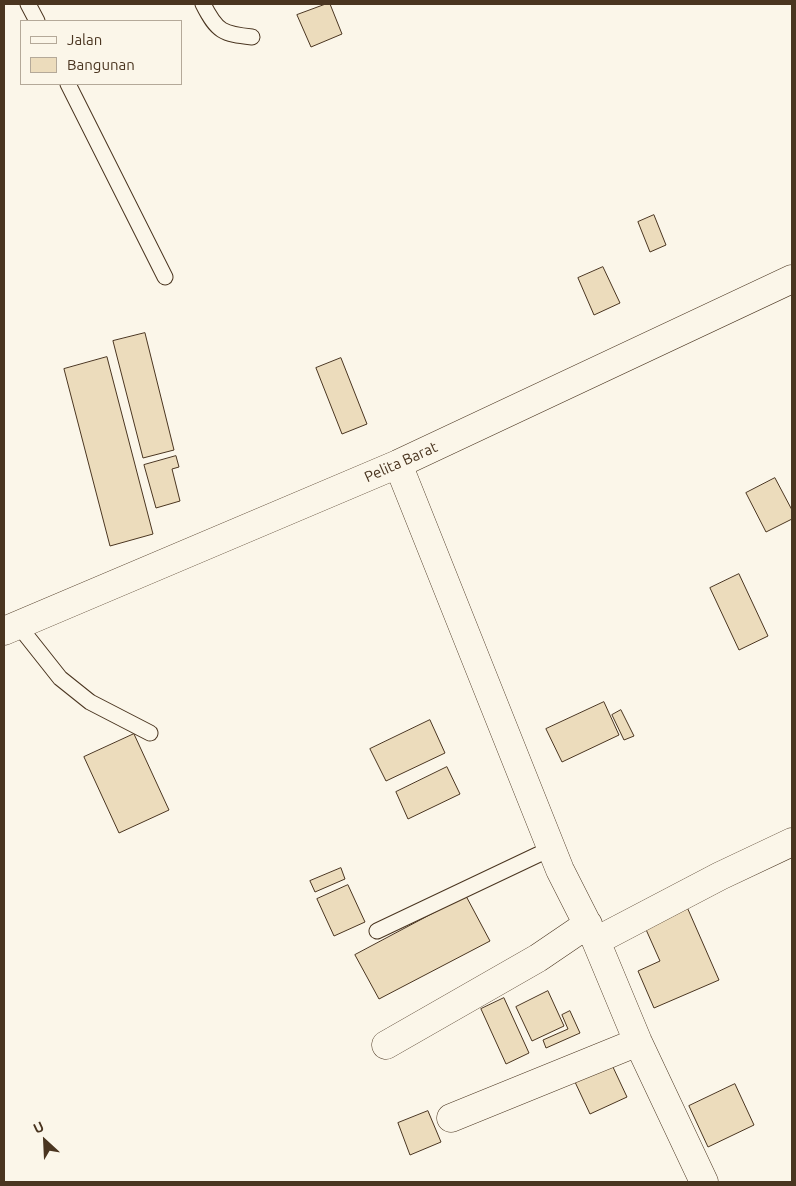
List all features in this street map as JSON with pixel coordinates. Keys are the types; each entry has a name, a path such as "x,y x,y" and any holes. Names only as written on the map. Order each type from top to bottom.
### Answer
{"street":[{"name":"Pelita Barat","path":"11,628 398,464 792,278"},
{"path":"398,464 560,870 592,932 638,1042 704,1182"},
{"path":"386,1045 538,958 792,842"},
{"path":"451,1118 638,1042"}],"lane":[{"path":"28,4 36,20"},
{"path":"203,4 217,26 228,35 252,37"},
{"path":"69,85 165,277"},
{"path":"11,628 60,678 90,702 150,733"},
{"path":"377,931 552,848"}],"building":[{"path":"330,4 342,34 311,47 297,15"},
{"path":"654,215 666,245 650,252 638,222"},
{"path":"603,267 620,303 594,315 578,278"},
{"path":"145,333 174,450 143,458 113,341"},
{"path":"107,357 153,534 110,546 64,369"},
{"path":"341,358 367,424 342,434 316,368"},
{"path":"176,456 179,467 172,469 180,501 156,508 144,465"},
{"path":"775,478 792,510 792,519 766,532 746,493"},
{"path":"739,574 768,636 739,650 710,588"},
{"path":"604,702 619,735 562,762 546,729"},
{"path":"621,710 634,736 624,740 612,715"},
{"path":"430,720 445,753 386,781 370,749"},
{"path":"134,734 169,810 119,833 84,757"},
{"path":"447,767 460,794 408,819 396,792"},
{"path":"341,868 345,879 315,892 310,881"},
{"path":"348,885 365,922 334,936 317,899"},
{"path":"466,896 490,941 379,999 355,955"},
{"path":"687,907 719,980 654,1008 638,971 660,961 644,925"},
{"path":"548,991 564,1026 532,1041 516,1007"},
{"path":"504,998 529,1053 506,1064 481,1009"},
{"path":"570,1011 580,1033 546,1048 543,1040 568,1029 562,1015"},
{"path":"612,1065 627,1097 590,1114 575,1082"},
{"path":"735,1084 754,1125 708,1147 689,1106"},
{"path":"428,1111 441,1142 410,1155 398,1123"}]}
